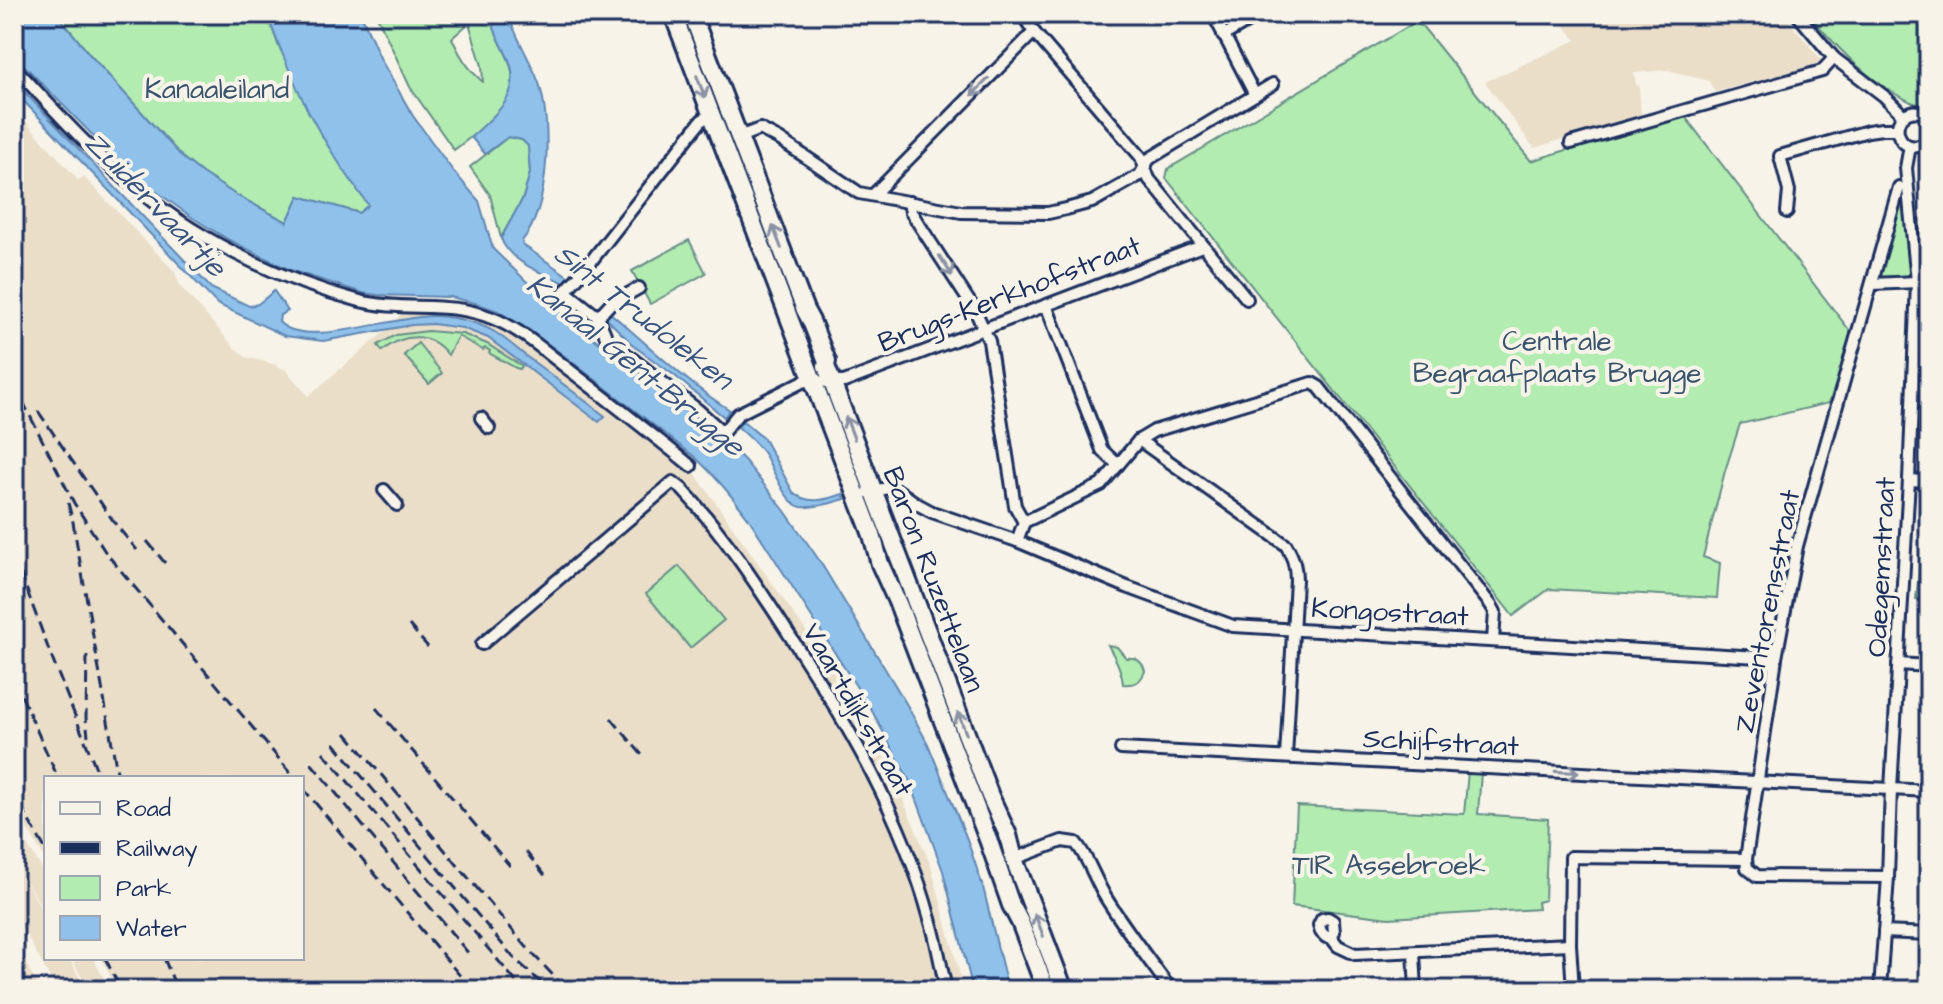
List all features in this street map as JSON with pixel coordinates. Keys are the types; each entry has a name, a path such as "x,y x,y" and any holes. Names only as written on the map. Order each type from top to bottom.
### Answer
{"main road":[{"name":"Baron Ruzettelaan","path":"673,14 874,541 888,561 899,606 996,860 1009,877 1018,901 1020,922 1046,990"},
{"name":"Baron Ruzettelaan","path":"692,14 827,361 829,374 990,796 1008,835 1014,859 1064,990"}],"street":[{"path":"1022,14 1141,157 1149,179 1247,299"},
{"path":"1213,14 1255,95"},
{"path":"1223,36 1260,14"},
{"path":"1797,14 1834,58 1884,96 1904,116"},
{"path":"873,195 1034,32"},
{"path":"1571,143 1822,71 1834,58"},
{"path":"14,67 125,179 165,210 222,245 255,264 361,301 449,306 494,318 557,360 691,466"},
{"path":"739,137 760,129 859,193 961,212 1048,213 1092,202 1140,175 1149,159 1273,84"},
{"path":"1929,119 1926,115 1911,112 1900,120 1897,129 1903,143 1910,146 1924,145 1929,140"},
{"path":"711,115 702,120 569,287 602,313 607,339 724,431 735,418 790,387 829,374"},
{"path":"1787,212 1789,191 1780,156 1868,131 1897,129"},
{"name":"Odegemstraat","path":"1880,990 1917,282 1906,168 1910,146"},
{"name":"Zeventorensstraat","path":"1746,859 1776,658 1797,546 1899,187"},
{"path":"909,202 911,212 976,312 989,341 1015,506 1024,522"},
{"name":"Brugs-Kerkhofstraat","path":"829,374 844,382 1202,246"},
{"path":"1872,284 1917,282"},
{"path":"602,313 610,304 639,288"},
{"path":"1046,305 1102,450 1118,465"},
{"path":"1017,541 1024,522 1101,485 1139,440 1154,431 1312,383 1319,387 1491,605 1495,612 1493,640"},
{"path":"481,418 489,428"},
{"path":"1139,440 1286,545 1296,565 1286,757"},
{"path":"1909,480 1929,481"},
{"name":"Vaartdijkstraat","path":"482,644 673,482 690,497 754,580 860,748 884,795 913,867 930,918 946,990"},
{"name":"Kongostraat","path":"873,490 893,487 932,512 1017,541 1127,587 1233,626 1776,658"},
{"path":"384,490 397,505"},
{"path":"857,495 873,490"},
{"path":"1898,664 1929,666"},
{"name":"Schijfstraat","path":"1121,749 1929,791"},
{"path":"1014,859 1062,841 1076,843 1120,920 1171,990"},
{"path":"1573,990 1571,857 1746,859 1747,868 1757,876 1888,877"},
{"path":"1884,932 1929,934"},
{"path":"1331,937 1338,946 1355,954 1570,944"},
{"path":"1414,953 1416,990"}],"shaded area":[{"path":"1555,14 1783,14 1822,61 1715,92 1709,81 1668,70 1634,73 1636,85 1639,86 1641,115 1534,148 1485,82 1576,40"},
{"path":"14,108 78,180 84,177 175,272 180,286 235,348 246,357 286,370 308,396 388,329 404,311 457,312 498,326 692,469 831,667 888,764 931,866 964,990 118,990 102,960 304,960 304,776 44,776 44,857 14,807"},
{"path":"14,824 44,872 44,911 15,863 44,914 44,960 70,960 86,990 57,990 14,913"},
{"path":"14,935 28,967 40,990 14,988"},
{"path":"72,960 94,960 110,990 89,990"}],"green space":[{"name":"Kanaaleiland","path":"57,14 267,14 279,47 369,206 360,213 299,196 287,222 236,195 183,158"},
{"path":"376,14 490,14 512,76 506,101 488,123 454,150 410,87","holes":["469,23 482,66 483,82 465,62 452,38"]},
{"path":"1808,14 1929,14 1929,105 1913,103 1881,85 1843,52"},
{"name":"Centrale Begraafplaats Brugge","path":"1412,24 1422,26 1531,161 1683,114 1853,335 1829,403 1740,424 1703,557 1720,563 1717,598 1549,589 1513,616 1166,178 1168,169"},
{"path":"508,137 522,140 528,146 530,173 523,198 501,238 490,195 470,167"},
{"path":"1903,194 1911,273 1904,278 1884,278 1879,270"},
{"path":"689,240 706,273 650,304 632,271"},
{"path":"428,331 463,334 487,344 522,366 516,368 485,348 483,350 458,336 448,355 425,338 408,338 382,351 378,345 396,335"},
{"path":"418,343 442,373 429,384 404,355"},
{"path":"1929,498 1929,598 1916,599 1927,504"},
{"path":"679,566 724,620 690,648 646,594"},
{"path":"1108,645 1117,647 1126,658 1140,662 1145,671 1139,680 1123,684"},
{"name":"TIR Assebroek","path":"1468,772 1481,772 1478,814 1548,819 1545,900 1537,902 1538,909 1389,918 1292,906 1297,806 1464,814"}],"water":[{"path":"14,14 57,14 183,158 236,195 287,222 299,196 359,213 368,205 308,111 267,14 361,14 381,60 413,116 479,201 493,249 552,306 718,434 745,461 819,560 928,744 983,887 1008,990 973,990 943,871 911,784 872,711 749,519 696,458 562,354 498,311 450,297 363,293 290,270 193,218 111,154 14,55"},
{"path":"490,14 508,14 539,83 546,120 543,187 523,245 572,279 568,284 519,261 501,238 523,198 530,173 528,146 522,140 508,137 485,154 471,137 504,104 512,84 509,60"},
{"path":"14,81 211,288 249,306 258,304 274,291 288,311 280,315 279,322 292,330 309,333 418,317 434,316 472,322 502,337 605,416 599,422 488,338 462,328 412,325 323,341 285,336 217,304 14,91"},
{"path":"609,312 683,376 730,410 724,417 635,347 604,316"},
{"path":"743,421 764,439 798,496 810,500 843,494 845,499 812,507 795,504 785,493 762,451 738,427"}],"waterway":[{"path":"1443,990 1451,990"}],"railway":[{"path":"14,367 22,377"},
{"path":"14,384 74,503 106,553 293,776"},
{"path":"38,411 116,525 137,550"},
{"path":"68,503 118,776"},
{"path":"147,541 165,563"},
{"path":"14,555 99,776"},
{"path":"409,625 428,647"},
{"path":"87,656 88,736"},
{"path":"14,679 57,776"},
{"path":"376,708 510,866"},
{"path":"611,718 642,755"},
{"path":"346,733 530,951 567,990"},
{"path":"334,743 513,957 549,990"},
{"path":"323,752 523,990"},
{"path":"311,763 469,954"},
{"path":"14,789 44,847"},
{"path":"304,789 472,990"},
{"path":"526,852 548,879"},
{"path":"106,960 121,990"},
{"path":"165,960 177,990"}],"water label":[{"name":"Zuidervaartje","path":"156,204"},
{"name":"Sint Trudoleken","path":"644,316"},
{"name":"Kanaal Gent-Brugge","path":"636,365"}]}
